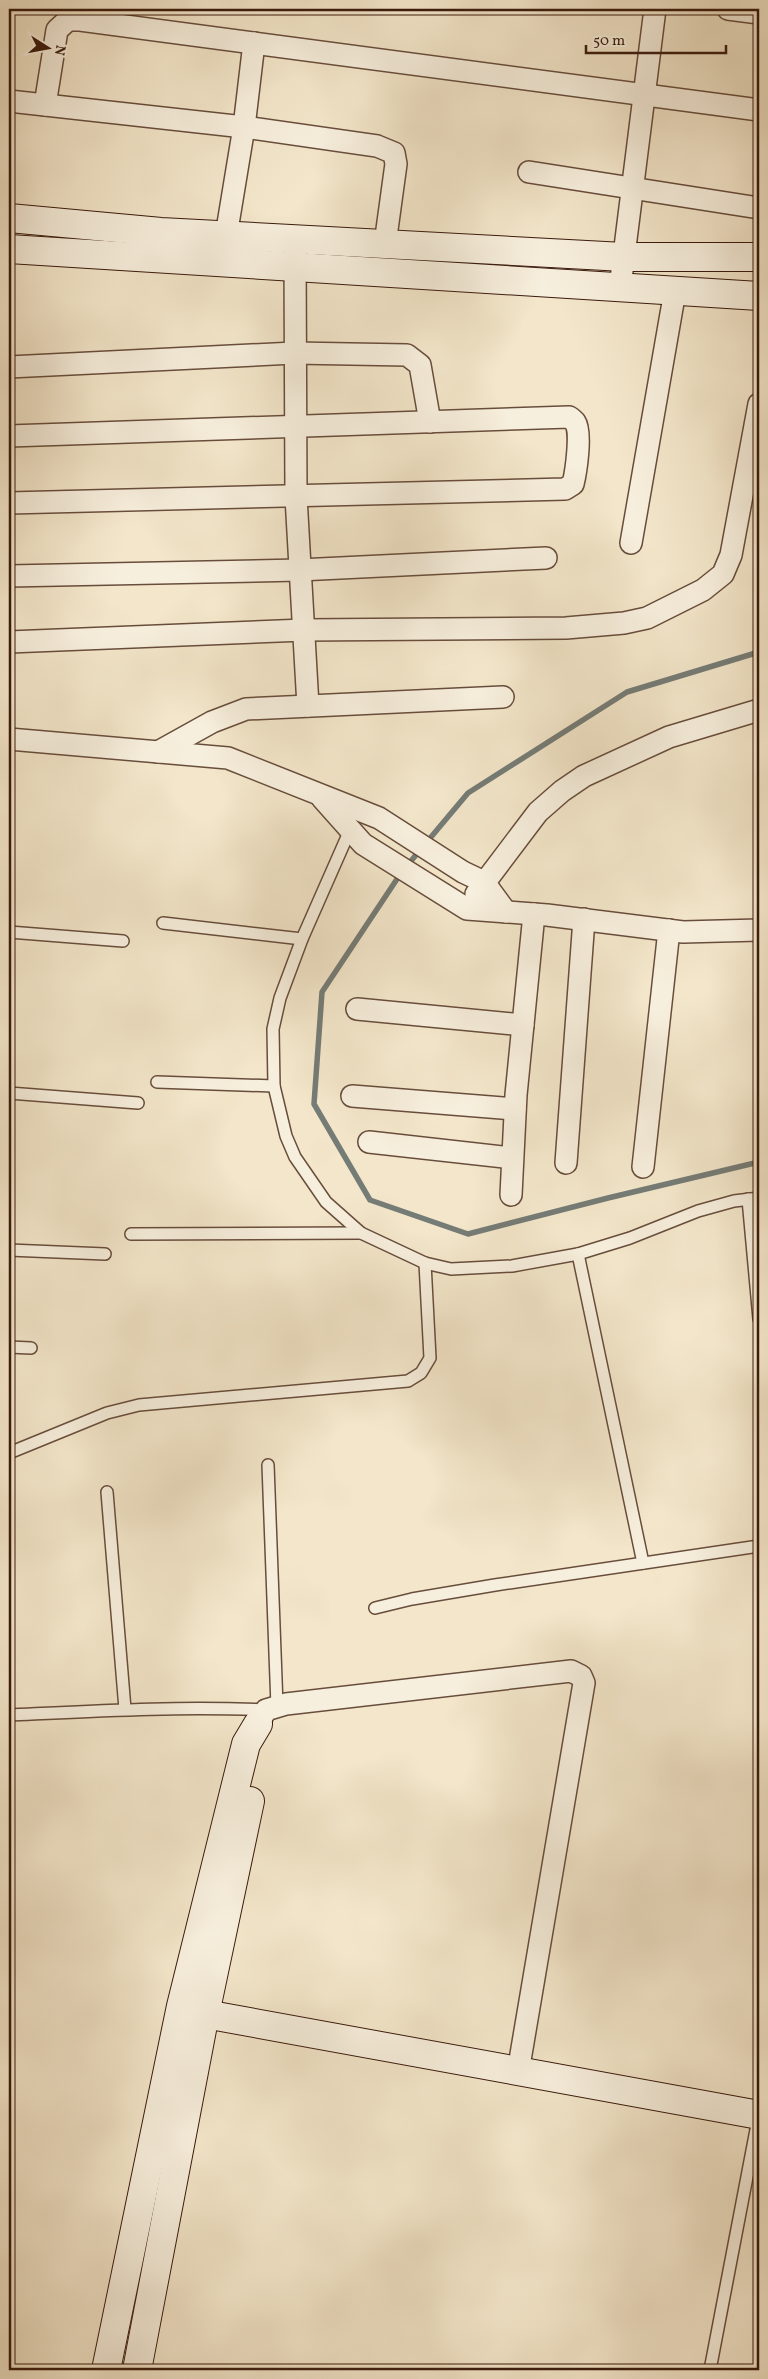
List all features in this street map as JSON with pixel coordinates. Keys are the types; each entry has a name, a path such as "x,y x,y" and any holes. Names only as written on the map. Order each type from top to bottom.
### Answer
{"street":[{"path":"620,287 655,9"},
{"path":"728,9 759,12"},
{"path":"45,105 57,30 68,20 759,110"},
{"path":"226,236 244,127 254,43"},
{"path":"9,101 244,127 377,146 394,152 396,164 386,244"},
{"path":"529,172 759,208"},
{"path":"9,218 161,232 624,257 759,257"},
{"path":"296,239 294,267 296,497 308,706"},
{"path":"9,249 759,296"},
{"path":"630,543 674,291"},
{"path":"9,366 294,353 407,355 420,365 430,422"},
{"path":"9,642 304,630 566,628 624,623 647,618 704,590 723,574 731,555 759,404"},
{"path":"9,436 569,417 575,421 578,429 576,472 573,484 564,489 9,503"},
{"path":"9,576 299,570 546,558"},
{"path":"158,752 232,713 246,709 503,697"},
{"path":"467,909 484,882 538,812 562,791 584,776 669,737 759,710"},
{"path":"9,738 228,758 379,818 463,872 484,882 506,912"},
{"path":"318,794 357,837 467,909 584,919 683,932 759,930"},
{"path":"511,1195 515,1109 534,914"},
{"path":"566,1163 584,919"},
{"path":"643,1168 669,930"},
{"path":"357,1009 523,1025"},
{"path":"352,1096 515,1109"},
{"path":"369,1142 512,1158"},
{"path":"137,2370 159,2253 193,2010 246,1744 267,1713 571,1671 581,1676 584,1683 518,2072"},
{"path":"193,2010 518,2072 759,2114"},
{"path":"106,2370 130,2247 193,2010"},
{"path":"130,2247 159,2253"}],"lane":[{"path":"357,837 302,939 280,998 274,1028 274,1086 286,1136 295,1157 326,1202 361,1233 425,1264 450,1269 512,1266 578,1254 630,1238 698,1211 754,1199 759,1319"},
{"path":"163,923 302,939"},
{"path":"9,932 123,941"},
{"path":"157,1082 274,1086"},
{"path":"9,1094 138,1102"},
{"path":"131,1234 361,1233"},
{"path":"9,1250 105,1254"},
{"path":"578,1254 644,1563"},
{"path":"9,1454 108,1414 139,1405 408,1381 421,1373 430,1358 425,1264"},
{"path":"9,1347 31,1348"},
{"path":"9,1715 125,1709 216,1708 267,1713 268,1465"},
{"path":"107,1492 125,1709"},
{"path":"375,1608 412,1599 759,1546"},
{"path":"710,2370 759,2114"}],"waterway":[{"path":"426,843 468,793 627,692 759,652"},
{"path":"407,866 420,850"},
{"path":"401,873 322,992 314,1104 370,1200 468,1234 759,1162"}]}
